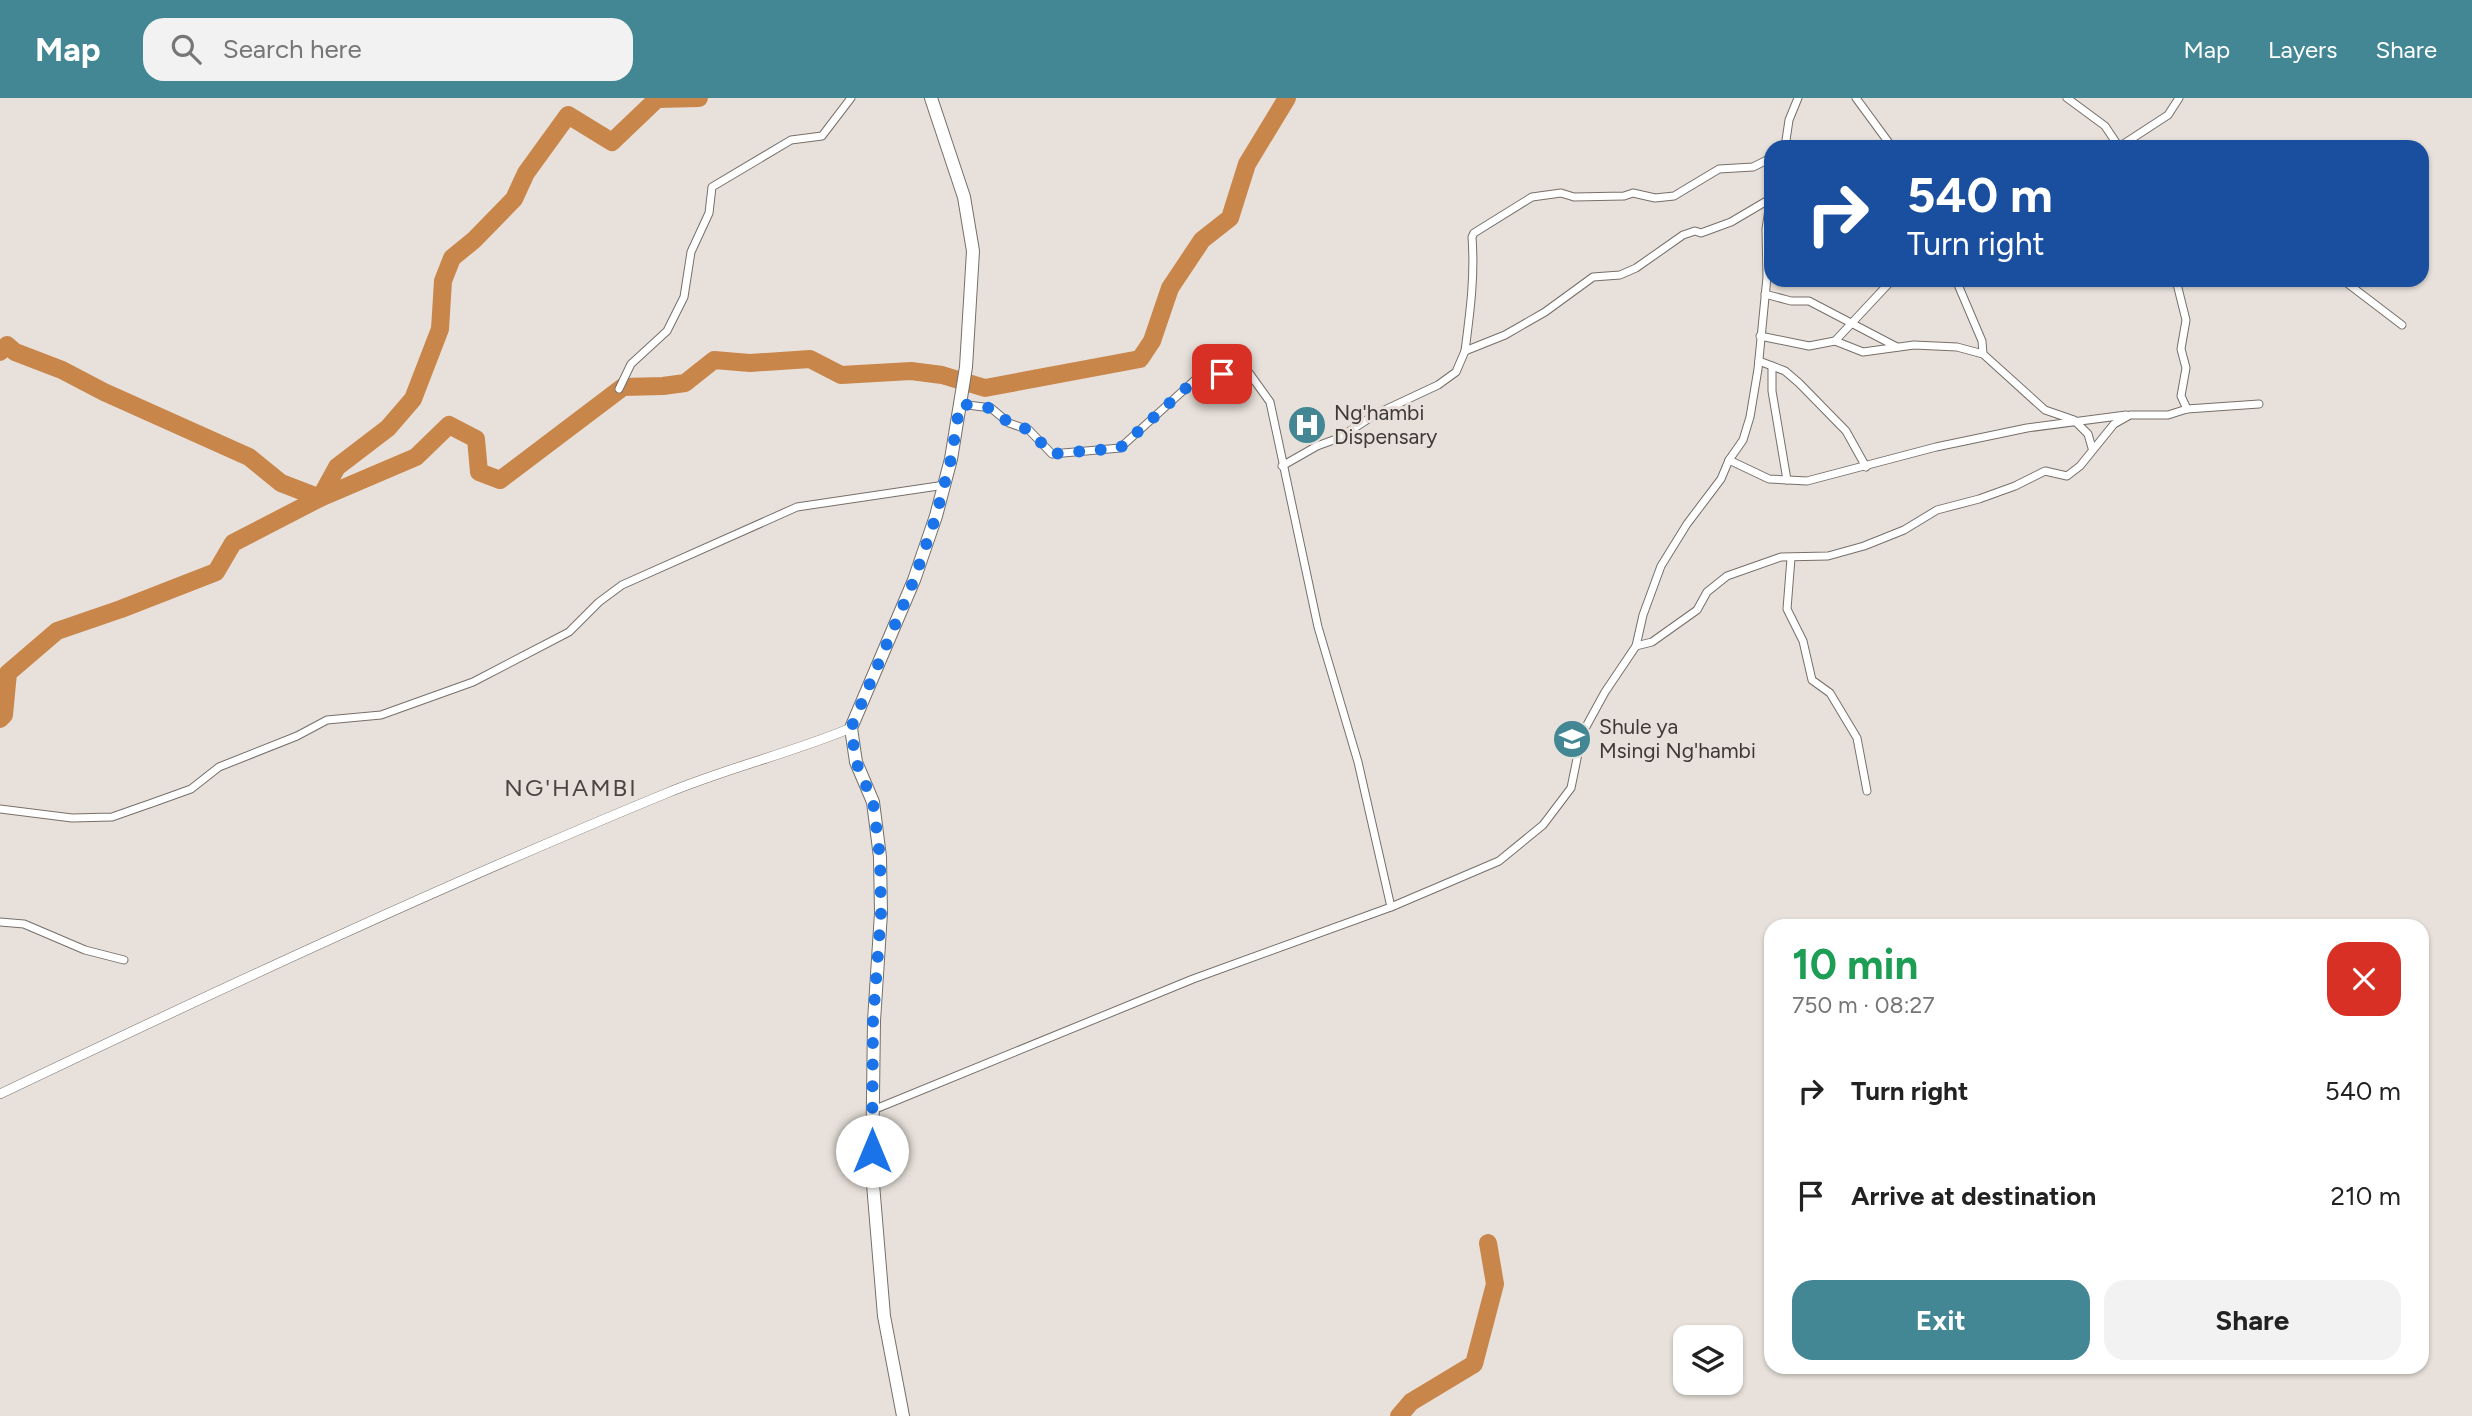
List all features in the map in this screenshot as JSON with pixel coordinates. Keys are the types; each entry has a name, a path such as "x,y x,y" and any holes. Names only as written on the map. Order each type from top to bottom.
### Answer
{"main road":[{"path":"903,1416 884,1316 872,1172 873,1021 881,913 880,857 873,802 856,762 851,728 914,580 945,485 966,367 972,251 964,197 931,98"}],"street":[{"path":"619,389 631,365 667,331 684,297 691,252 709,213 712,187 791,140 822,136 851,98"},
{"path":"1785,140 1798,98"},
{"path":"1856,98 1887,140"},
{"path":"2067,98 2105,126 2114,140"},
{"path":"2130,140 2168,115 2179,98"},
{"path":"1282,466 1317,446 1339,438 1376,414 1438,385 1456,372 1465,351 1469,298 1474,285 1472,237 1523,200 1561,193 1574,197 1624,196 1633,193 1655,198 1674,196 1719,169 1753,167 1764,162"},
{"path":"1465,351 1505,335 1545,312 1593,277 1620,275 1636,268 1683,236 1695,231 1701,233 1731,222 1764,201"},
{"path":"872,1110 1193,979 1391,907 1411,896 1499,861 1543,825 1571,788 1582,734 1605,692 1636,646 1643,615 1661,566 1687,524 1721,478 1743,440 1750,417 1759,361 1765,287"},
{"path":"1835,341 1885,287"},
{"path":"1959,287 1982,341 1983,354"},
{"path":"2178,287 2186,320 2181,349 2186,368 2181,396 2187,409"},
{"path":"2352,287 2402,325"},
{"path":"1765,294 1791,301 1810,301 1898,347"},
{"path":"1760,336 1810,346 1835,341 1863,352 1898,347 1957,346 1983,354 2045,410 2074,420 2088,434 2092,448"},
{"path":"1759,361 1786,371 1830,414 1846,431 1866,467"},
{"path":"1772,366 1772,390 1787,480"},
{"path":"960,404 991,408 1009,423 1029,430 1052,454 1120,448 1197,378 1247,370 1270,402 1318,627 1358,762 1391,907"},
{"path":"1729,460 1769,479 1807,481 1936,447 2074,420 2168,415 2187,409 2259,404"},
{"path":"1636,646 1653,642 1697,610 1707,592 1727,576 1781,557 1828,555 1864,546 1904,530 1937,510 2015,486 2045,471 2067,476 2080,466 2114,424 2130,415"},
{"path":"0,809 72,818 112,817 142,807 191,789 219,767 327,720 381,715 473,682 569,632 598,602 622,585 797,507 945,485"},
{"path":"1791,558 1787,608 1803,641 1812,680 1830,693 1857,738 1867,791"},
{"path":"0,1094 467,878 670,792 851,728"},
{"path":"0,922 24,924 85,950 124,960"}],"waterway":[{"path":"0,352 7,345 15,352 62,370 104,392 249,457 281,483 320,498 337,467 388,428 413,399 440,329 443,281 452,258 474,240 514,199 526,173 568,115 612,142 657,99 699,98"},
{"path":"0,719 4,715 8,673 57,631 216,572 233,543 320,498 416,457 449,425 476,439 479,472 500,480 623,387 685,383 714,360 750,363 810,359 841,375 911,371 942,375 985,388 1140,359 1152,341 1170,288 1202,240 1230,218 1247,164 1287,98"},
{"path":"1399,1416 1411,1402 1474,1364 1495,1284 1488,1243"}],"place":[{"name":"Ng'hambi Dispensary","path":"1307,425"},
{"name":"Shule ya Msingi Ng'hambi","path":"1572,739"}],"district":[{"name":"NG'HAMBI","path":"571,788"}],"route":[{"path":"872,1151 873,1021 881,913 880,857 873,802 856,762 851,728 914,580 936,516 951,459 960,404 991,408 1009,423 1029,430 1052,454 1120,448 1197,378 1222,374"}]}
